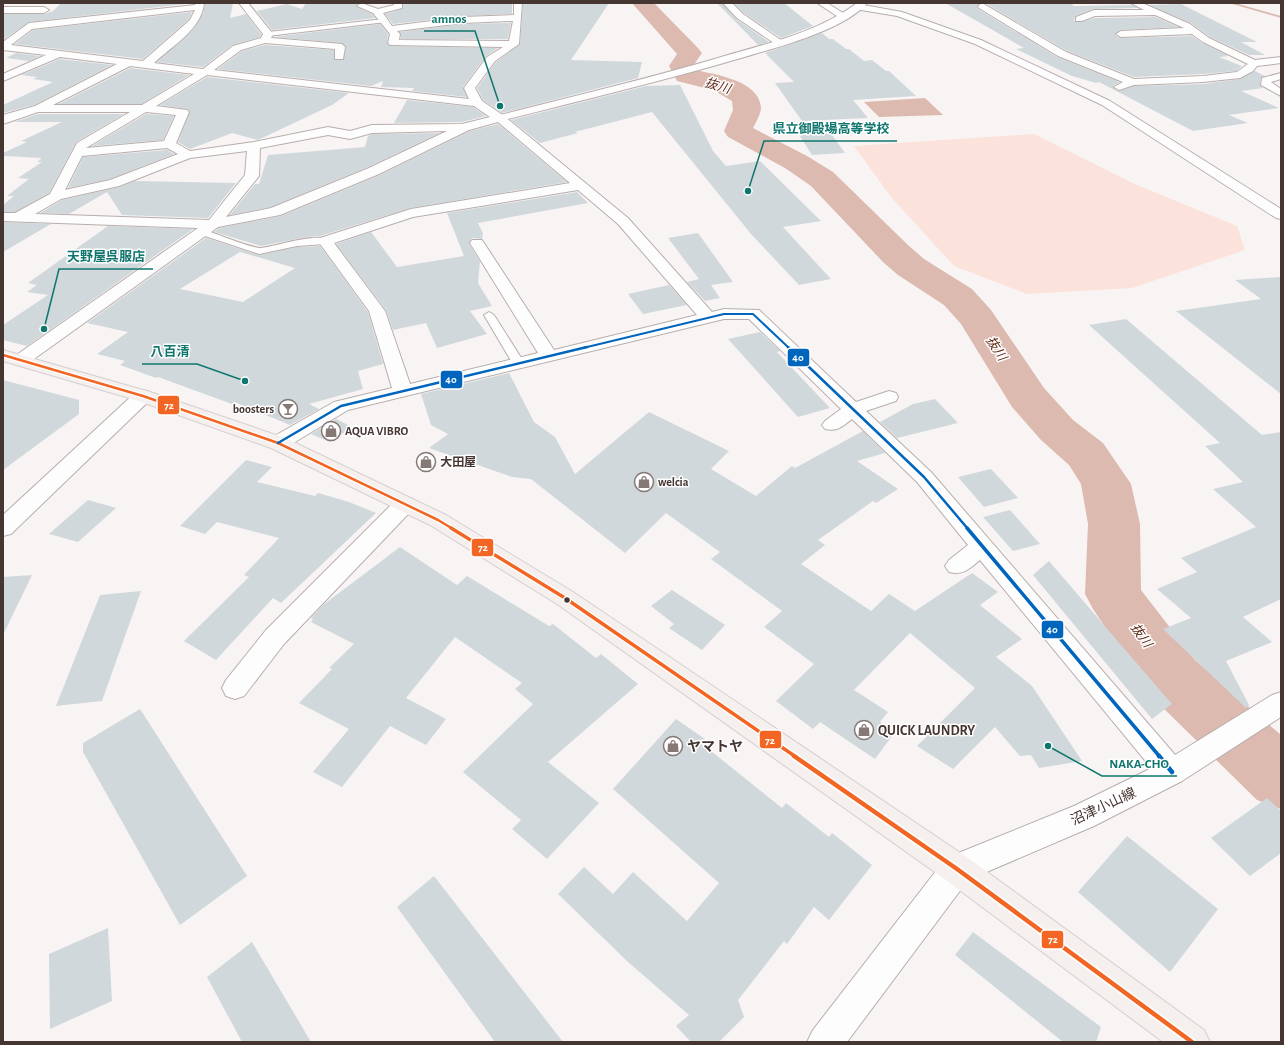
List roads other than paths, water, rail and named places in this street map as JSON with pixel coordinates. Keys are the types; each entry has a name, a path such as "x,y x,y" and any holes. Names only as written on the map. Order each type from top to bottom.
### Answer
{"main road":[{"path":"12,358 143,396 278,443 438,520 565,598 957,869 1192,1042"}],"street":[{"path":"243,3 260,22 266,37"},
{"path":"377,12 398,6 398,3"},
{"path":"514,44 516,18 519,9 518,3"},
{"path":"727,3 740,16 780,43"},
{"path":"821,3 843,16"},
{"path":"1135,3 1194,31 1206,40 1252,66 1281,76"},
{"path":"29,26 200,5 194,22 146,64"},
{"path":"8,218 208,228 275,212 299,204 465,127 698,68 780,43 822,27 861,5 899,14 978,42 1106,103 1281,215"},
{"path":"361,6 377,12 395,34 393,43 514,44"},
{"path":"982,6 1062,54 1133,82"},
{"path":"3,10 48,7 29,26 3,47"},
{"path":"1079,19 1094,13 1157,13"},
{"path":"387,25 516,18"},
{"path":"1121,34 1194,31"},
{"path":"56,196 81,146 205,72 237,48 266,37 338,46 340,47 339,57"},
{"path":"477,103 469,88 491,59 514,44"},
{"path":"3,47 477,103 500,118 582,185 623,221 708,318"},
{"path":"3,78 59,54"},
{"path":"1026,65 1062,54"},
{"path":"1106,103 1116,88 1133,82 1203,79 1240,75 1252,66 1281,60"},
{"path":"3,120 35,109 129,62"},
{"path":"1281,76 1266,80 1266,85 1281,93"},
{"path":"35,109 143,108 183,112 169,144"},
{"path":"8,218 56,196 114,184 188,155 254,146 328,131 350,135 372,129 465,127"},
{"path":"78,153 169,144 188,155"},
{"path":"12,358 208,228 252,176 254,146"},
{"path":"403,392 377,311 325,241 411,213 582,185"},
{"path":"477,243 549,356"},
{"path":"278,443 341,406 724,314 753,314 853,409 925,490 982,546 1172,772"},
{"path":"3,528 143,396"},
{"path":"832,426 853,409 889,397"},
{"path":"235,688 275,637 405,504"},
{"path":"957,566 982,546"},
{"name":"沼津小山線","path":"957,869 1084,816 1172,772 1281,703"},
{"path":"825,1042 957,869"}],"lane":[{"path":"266,37 387,25"},
{"path":"208,228 260,251 297,243 325,241"},
{"path":"489,315 519,364"}],"waterway":[{"name":"抜川","path":"642,3 690,53 681,66 686,76 722,85 740,93 745,100 747,110 738,131 796,162 822,179 896,254 911,267 958,297 977,318 1028,397 1057,430 1086,454 1106,484 1114,524 1113,594 1173,678 1281,778"},
{"path":"1231,3 1281,17"}],"place":[{"name":"amnos","path":"500,106"},
{"name":"県立御殿場高等学校","path":"748,191"},
{"name":"天野屋呉服店","path":"44,329"},
{"name":"八百清","path":"245,381"},
{"name":"boosters","path":"288,409"},
{"name":"AQUA VIBRO","path":"331,431"},
{"name":"大田屋","path":"426,462"},
{"name":"welcia","path":"644,482"},
{"name":"QUICK LAUNDRY","path":"864,730"},
{"name":"ヤマトヤ","path":"673,746"},
{"name":"NAKA-CHO","path":"1048,746"}]}
